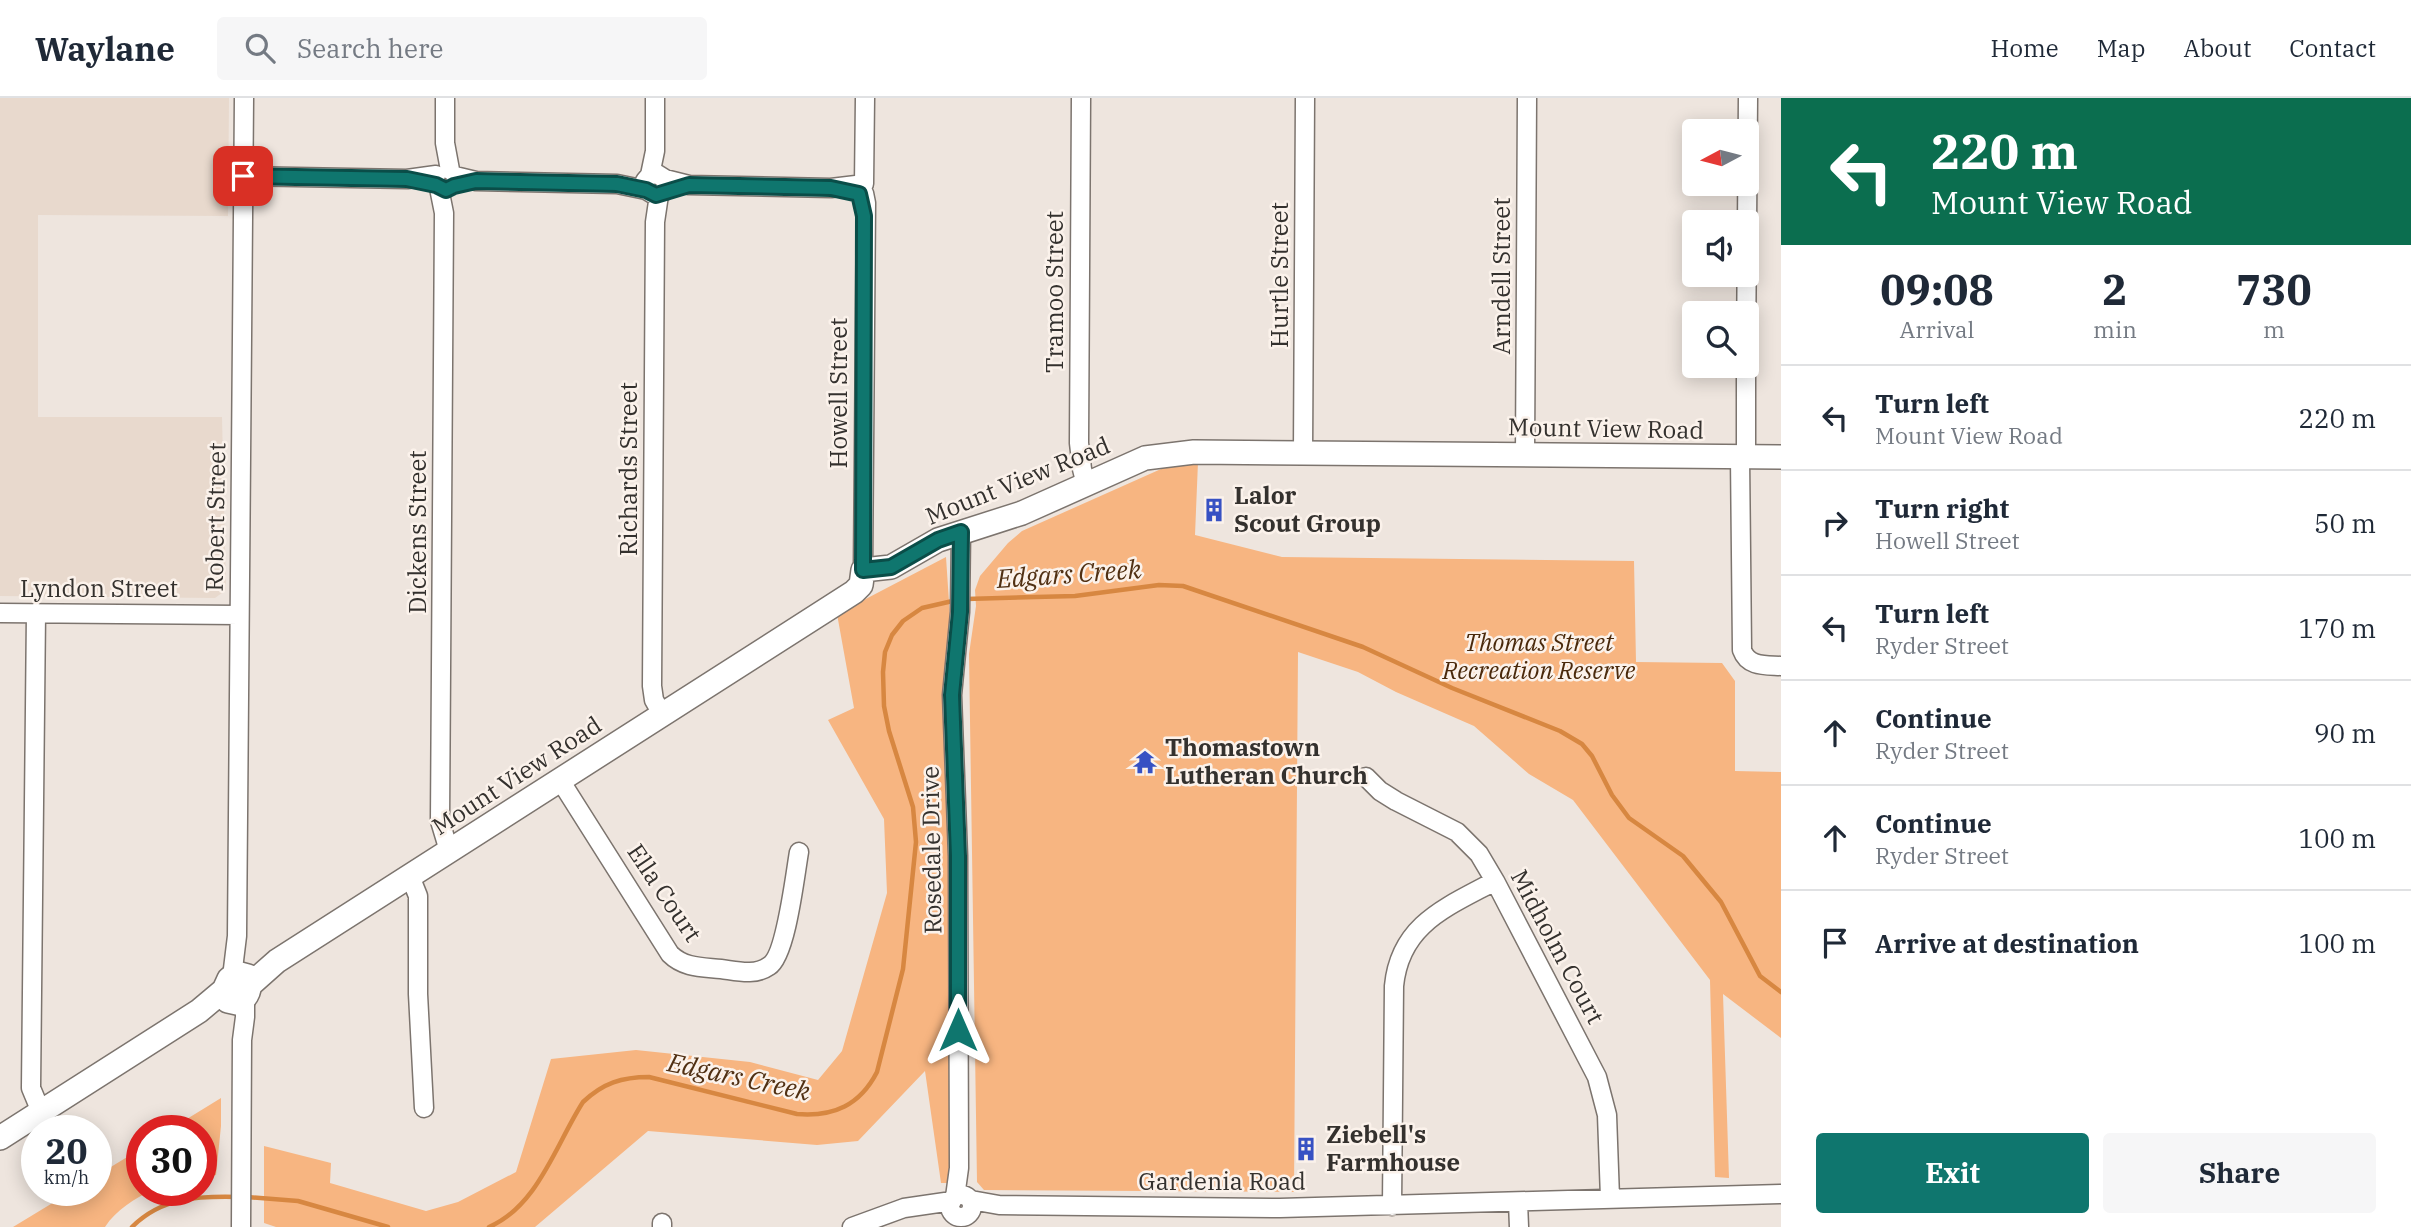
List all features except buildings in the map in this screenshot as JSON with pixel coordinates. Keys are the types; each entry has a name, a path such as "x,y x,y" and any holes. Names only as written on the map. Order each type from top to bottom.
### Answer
{"street":[{"name":"Robert Street","path":"241,1227 242,1040 246,1017 237,987 237,936 244,98"},
{"name":"Dickens Street","path":"445,98 440,821 449,851"},
{"name":"Richards Street","path":"655,98 652,686 654,700 662,714"},
{"name":"Howell Street","path":"863,570 864,216 859,189 865,164 865,98"},
{"name":"Tramoo Street","path":"1081,98 1079,443 1086,485"},
{"name":"Hurtle Street","path":"1303,453 1306,98"},
{"name":"Arndell Street","path":"1525,455 1527,98"},
{"path":"1746,301 1748,98"},
{"path":"243,176 859,189"},
{"path":"1746,378 1740,637 1744,656 1755,664 1781,666"},
{"name":"Mount View Road","path":"0,1138 854,592 861,585 863,570 891,567 938,540 1022,513 1145,458 1169,453 1781,457"},
{"name":"Rosedale Drive","path":"961,532 960,612 952,695 958,856 959,1168 962,1211"},
{"name":"Lyndon Street","path":"0,613 239,615"},
{"path":"36,613 32,1088 41,1112"},
{"name":"Midholm Court","path":"1366,777 1380,791 1396,801 1457,832 1479,854 1495,881 1597,1077 1607,1115 1611,1198"},
{"name":"Ella Court","path":"560,780 670,954 681,963 747,972 767,968 775,962 782,945 799,852"},
{"path":"410,876 418,896 418,985 424,1108"},
{"path":"1392,1206 1394,986 1399,959 1406,943 1429,918 1495,881"},
{"name":"Gardenia Road","path":"852,1227 904,1209 928,1205 962,1211 999,1205 1280,1208 1781,1194"},
{"path":"1518,1202 1519,1227"}],"shaded area":[{"path":"0,98 229,98 228,216 38,215 38,417 222,417 226,590 215,598 0,596"}],"green space":[{"name":"Thomas Street Recreation Reserve","path":"1198,462 1195,535 1282,557 1634,561 1636,662 1722,663 1735,681 1735,771 1781,772 1781,1038 1723,994 1729,1178 1715,1177 1710,980 1573,800 1529,774 1474,726 1358,672 1298,652 1294,1192 984,1190 977,1182 969,654 976,606 975,590 980,576 1022,531 1170,465"},
{"path":"946,557 950,617 945,673 951,807 955,1183 941,1183 925,1071 858,1141 817,1145 648,1131 535,1227 276,1227 264,1223 264,1146 331,1163 330,1183 426,1211 458,1202 516,1172 551,1059 636,1050 750,1062 818,1080 842,1051 887,893 884,819 828,720 854,708 837,614"},
{"path":"221,1098 217,1165 217,1115 193,1115"},
{"path":"126,1158 126,1205 105,1227 13,1227 48,1206 112,1206 112,1166"}],"waterway":[{"name":"Edgars Creek","path":"966,599 1075,596 1159,585 1183,586 1363,647 1452,688 1560,731 1582,744 1592,756 1612,795 1629,818 1683,856 1721,902 1760,976 1781,992"},
{"name":"Edgars Creek","path":"489,1227 521,1205 544,1172 583,1102 613,1082 649,1077 797,1114 834,1111 845,1107 863,1093 877,1072 903,969 916,842 913,807 884,706 885,652 892,635 903,621 922,608 957,600"},
{"name":"Edgars Creek","path":"132,1227 156,1210 181,1200 238,1197"},
{"name":"Edgars Creek","path":"247,1197 298,1201 388,1227"}],"place":[{"name":"Lalor Scout Group","path":"1214,510"},
{"name":"Thomastown Lutheran Church","path":"1145,762"},
{"name":"Ziebell's Farmhouse","path":"1306,1149"}],"route":[{"path":"243,176 407,179 436,185 443,190 476,181 617,184 646,190 652,195 689,185 831,188 859,194 864,216 863,570 891,567 938,540 961,532 960,612 952,676 958,856 958,1030"}]}
